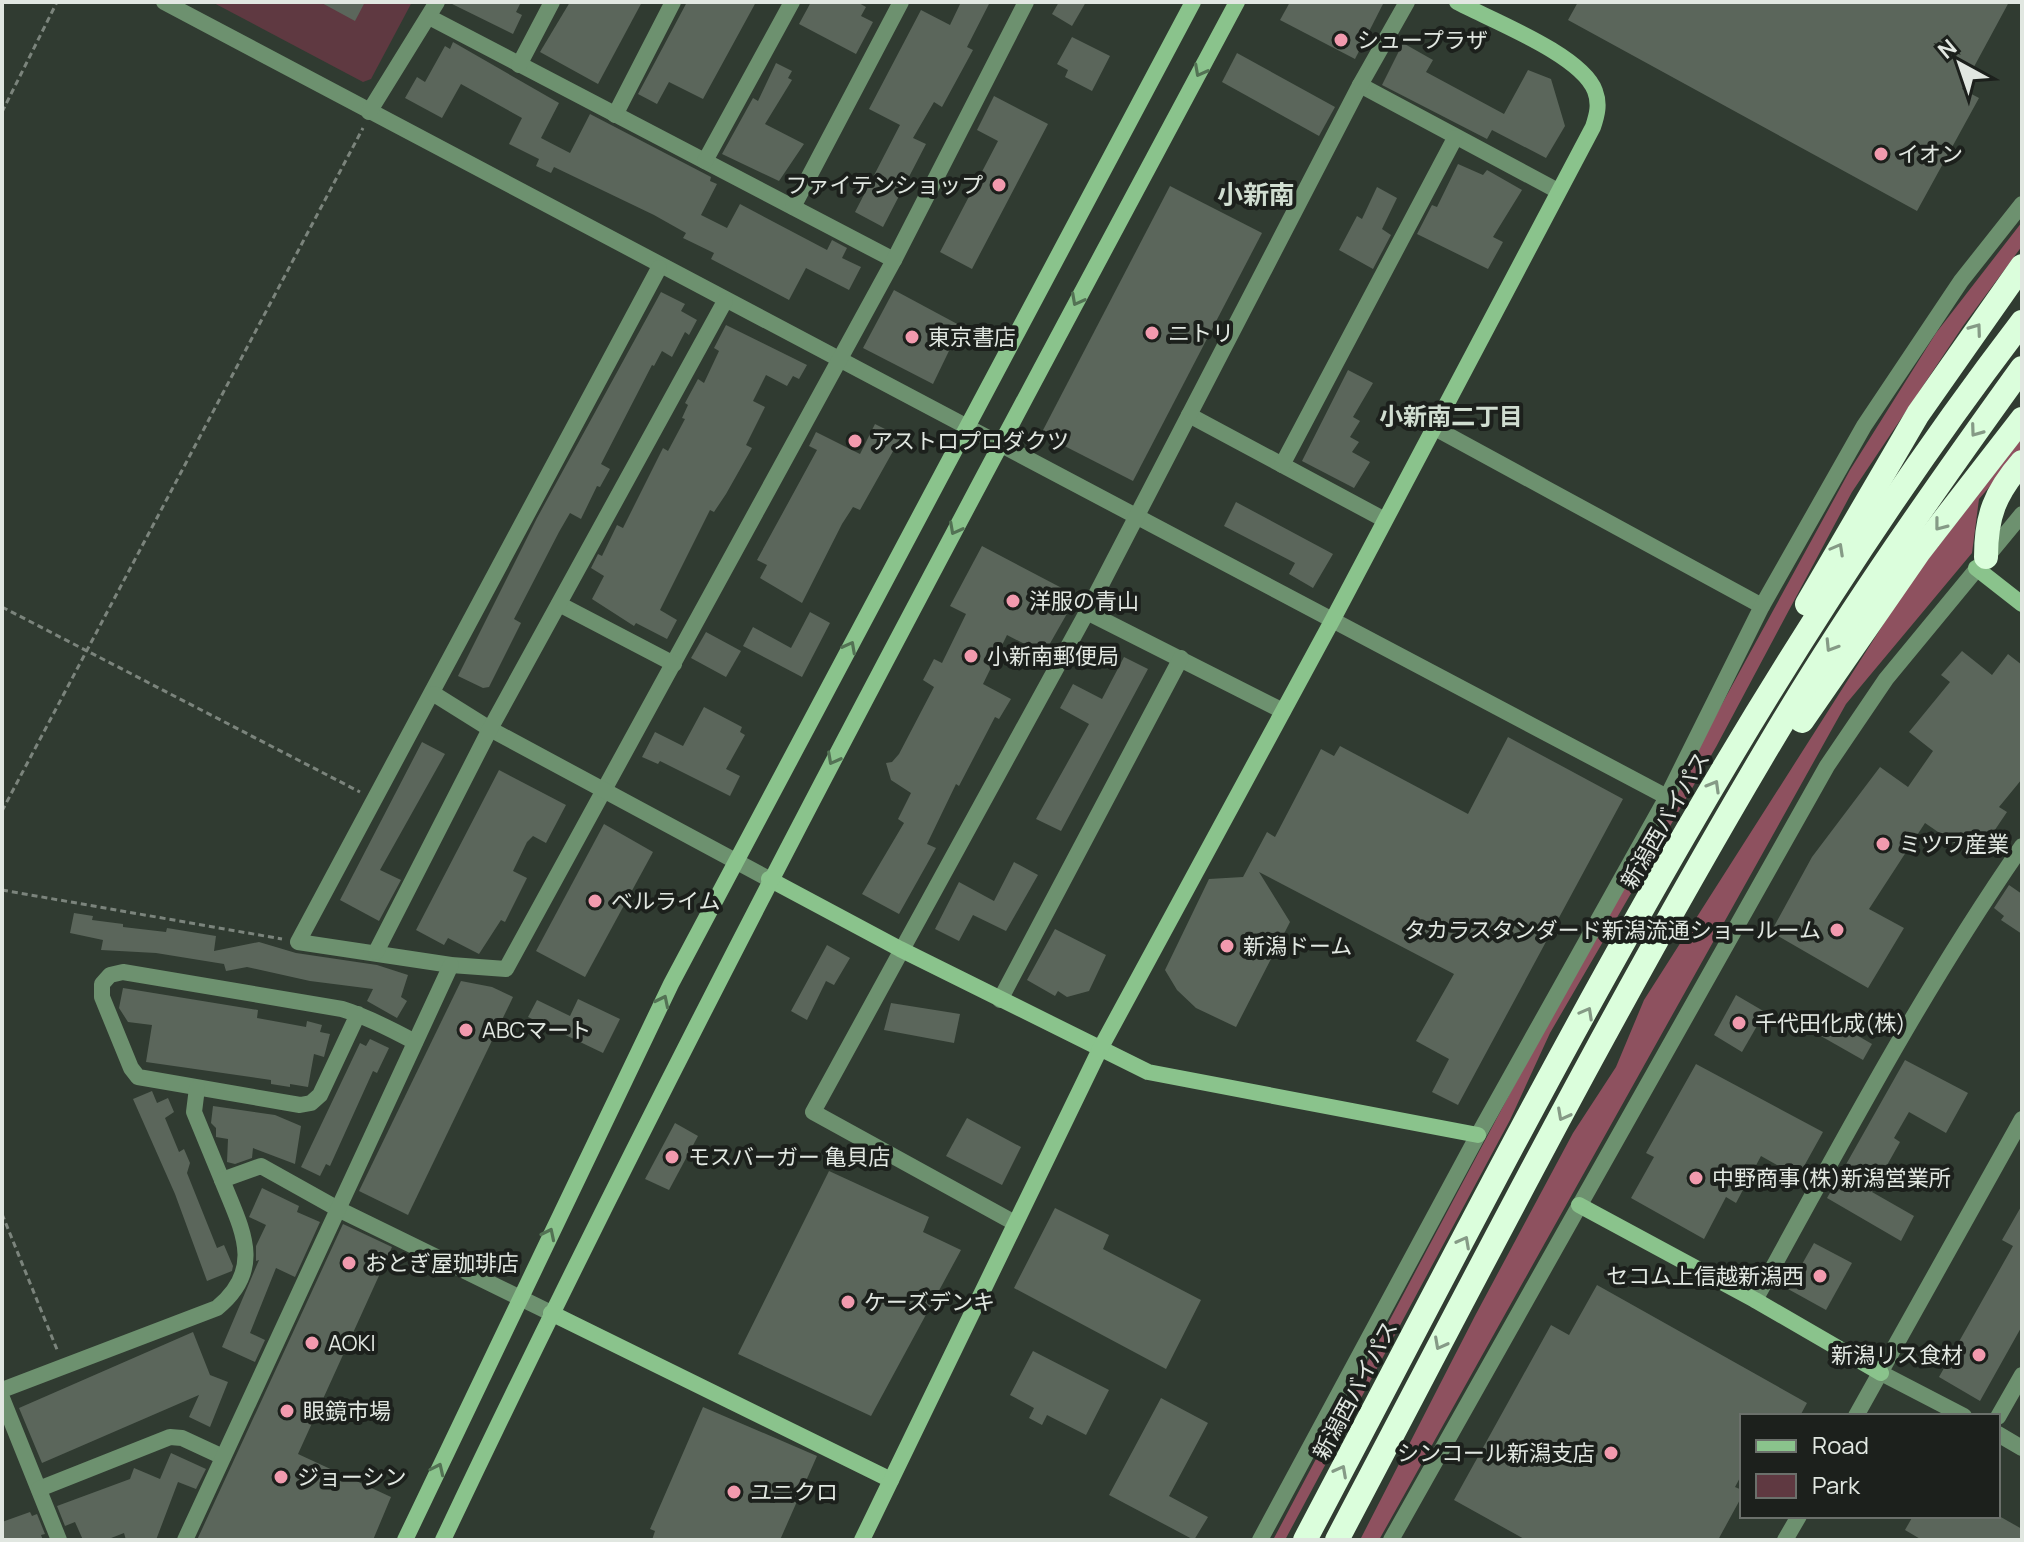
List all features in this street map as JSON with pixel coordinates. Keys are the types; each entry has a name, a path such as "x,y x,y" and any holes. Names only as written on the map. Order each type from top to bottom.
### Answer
{"highway":[{"path":"1753,719 1812,594 1864,502 1926,402 2022,266"},
{"name":"新潟西バイパス","path":"1305,1540 1576,1032 1753,719 1889,508 2022,322"},
{"path":"1337,1540 1691,882 1778,730 1857,605 2022,368"},
{"path":"1691,882 1919,552 2022,419"},
{"path":"1981,562 1993,501 2022,462"}],"street":[{"path":"164,2 659,268 968,427 1667,797"},
{"path":"519,65 552,2"},
{"path":"615,115 673,2"},
{"path":"705,161 792,2"},
{"path":"793,207 901,2"},
{"path":"659,268 434,694 298,942 451,965 506,969 894,260 1026,2"},
{"path":"405,1540 671,984 1193,2"},
{"path":"443,1540 551,1313 769,879 1237,2"},
{"path":"1013,1222 813,1112 1087,612 1360,85 1407,2"},
{"path":"862,1540 1013,1222 1100,1049 1332,621 1383,519 1593,127 1598,108 1595,90 1571,62 1457,2"},
{"path":"369,112 433,10 519,65 894,260"},
{"path":"1360,85 1558,191"},
{"path":"1282,465 1455,138"},
{"path":"1260,1540 1478,1135 1667,797 1762,606 1864,426 1961,281 2022,204"},
{"path":"376,952 490,729 725,301"},
{"path":"1189,415 1383,519"},
{"path":"1433,427 1762,606"},
{"path":"1391,1540 1827,766 1886,679 2022,514"},
{"path":"1981,562 2022,604"},
{"path":"559,604 674,664"},
{"path":"1087,612 1283,711"},
{"path":"1000,1000 1181,658"},
{"path":"434,694 490,729 900,949 1148,1072 1478,1135"},
{"path":"1755,1300 1899,1039 1968,924 2022,846"},
{"path":"185,1540 451,965"},
{"path":"358,1014 320,1095 311,1103 300,1105 138,1077 131,1068 102,997 102,984 110,975 123,972 358,1014 415,1042"},
{"path":"2,1390 217,1308 230,1297 247,1263 246,1243 194,1112 197,1088"},
{"path":"1857,1414 2022,1119"},
{"path":"222,1180 261,1166 338,1209 891,1480"},
{"path":"1579,1205 1960,1414"},
{"path":"2000,1414 2022,1375"},
{"path":"2,1398 59,1540"},
{"path":"2000,1435 2022,1448"},
{"path":"39,1489 170,1437 182,1438 223,1457"},
{"path":"1785,1540 1798,1518"}],"path":[{"path":"2,112 57,2"},
{"path":"2,811 369,112"},
{"path":"2,607 374,799"},
{"path":"2,890 298,942"},
{"path":"2,1214 64,1367"}],"green space":[{"path":"212,2 412,2 371,79 363,82"}],"shaded area":[{"path":"2022,222 2022,246 1963,326 1852,492 1716,747 1550,1033 1510,1120 1285,1540 1273,1540 1542,1033 1850,470 1936,333"},
{"path":"2022,438 2022,449 1979,499 1972,553 1846,704 1379,1540 1360,1540 1573,1133 1616,1067 1644,1000 1909,584"}],"building":[{"path":"320,2 365,2 355,21"},
{"path":"448,2 521,2 516,12 522,15 513,34"},
{"path":"570,2 642,2 598,84 540,52"},
{"path":"687,2 756,2 703,99 669,82 657,104 638,94"},
{"path":"811,2 857,2 866,7 861,16 873,22 856,54 799,24"},
{"path":"961,2 990,2 967,47 973,50 942,107 934,102 913,138 926,144 883,227 855,212 900,125 869,109 921,10 950,25"},
{"path":"1059,2 1086,2 1072,26 1052,14"},
{"name":"シュープラザ","path":"1290,2 1384,2 1355,59 1280,20"},
{"name":"イオン","path":"1578,2 2009,2 1962,89 1979,98 1917,211 1568,20"},
{"path":"1072,37 1110,56 1092,91 1065,77 1068,70 1057,64"},
{"path":"453,42 559,103 541,138 570,153 590,114 711,177 710,181 717,184 701,215 727,228 740,204 827,250 832,240 847,248 842,258 861,267 849,290 806,268 789,300 711,259 714,253 683,238 686,233 654,215 554,167 551,173 536,166 539,159 509,144 522,118 461,84 442,118 405,98 417,77 425,82 445,46 450,49"},
{"path":"1403,43 1433,60 1426,72 1504,114 1528,70 1551,79 1565,126 1546,158 1492,130 1487,139 1382,85"},
{"path":"1237,53 1335,107 1319,136 1222,82"},
{"path":"776,63 792,71 788,78 792,80 765,124 804,144 779,181 722,154 753,98 758,101"},
{"path":"994,96 1048,124 972,269 940,252 998,141 977,130"},
{"path":"1458,164 1483,175 1487,170 1522,190 1493,237 1503,242 1488,269 1417,234 1432,205 1437,207"},
{"name":"ニトリ","path":"1170,186 1262,233 1133,481 1041,434"},
{"path":"1377,187 1397,198 1382,229 1391,235 1373,269 1339,250 1357,216 1362,219"},
{"name":"東京書店","path":"894,290 961,326 933,384 863,348"},
{"path":"661,292 685,304 681,311 697,320 689,335 685,332 672,357 662,351 652,365 601,464 610,469 600,487 597,486 581,519 570,513 559,532 514,619 521,623 489,687 483,688 458,676 537,518"},
{"path":"726,325 807,365 799,379 793,376 787,386 766,375 753,401 765,407 746,445 752,448 714,512 710,510 660,610 677,620 667,639 636,623 634,626 592,599 604,576 591,568 598,554 602,556 617,525 623,528 663,448 668,451 685,419 682,418 688,405 685,403 698,379 704,383 719,351 714,348"},
{"path":"1348,370 1373,383 1353,417 1360,421 1350,437 1359,442 1352,452 1370,462 1354,488 1302,461"},
{"path":"875,424 901,437 860,510 853,507 842,524 802,603 760,578 767,565 757,560 817,450 809,446 816,432 860,454"},
{"path":"1236,502 1333,554 1313,588 1289,574 1295,563 1224,526"},
{"path":"982,546 1077,596 1044,654 1007,635 983,684 1011,699 999,719 995,717 959,786 956,784 927,844 936,848 899,914 862,894 904,823 898,819 911,793 891,780 886,763 892,762 899,754 934,687 923,680 934,659 942,663 966,614 950,606"},
{"path":"810,612 830,623 802,677 743,646 753,627 791,648"},
{"path":"706,632 741,651 726,677 691,658"},
{"path":"1962,651 1992,675 2008,654 2022,665 2022,779 1999,807 2007,812 1976,858 1925,823 1869,909 1904,928 1868,988 1771,932 1812,857 1880,767 1908,787 1933,751 1909,732 1950,682 1941,675"},
{"path":"1124,657 1148,669 1061,831 1036,819 1089,724 1060,708 1073,684 1102,699"},
{"path":"704,707 742,727 740,732 745,735 726,769 740,776 730,796 660,761 658,764 642,757 655,732 683,746"},
{"path":"1508,737 1623,799 1458,1105 1432,1092 1449,1059 1416,1041 1454,974 1259,872 1290,922 1236,1027 1196,1008 1177,990 1165,970 1209,879 1243,877 1267,832 1275,837 1321,749 1334,756 1340,746 1468,814"},
{"path":"422,742 445,754 380,870 401,880 379,921 340,900"},
{"path":"499,770 566,805 546,843 533,836 527,842 513,871 527,878 505,922 501,920 479,954 448,938 444,945 416,930"},
{"name":"ベルライム","path":"604,824 653,852 585,977 536,951"},
{"path":"1014,862 1038,875 1006,931 973,915 959,941 935,929 959,882 994,901"},
{"path":"2009,885 2022,894 2022,934 2001,920 2004,916 1994,908"},
{"path":"74,913 93,916 92,920 123,924 123,927 166,932 167,928 216,936 214,951 259,942 296,953 377,965 408,975 401,997 407,1001 397,1018 367,1001 373,989 310,981 247,967 226,971 224,964 156,953 101,950 103,940 70,933"},
{"path":"1055,929 1106,955 1089,991 1067,997 1058,991 1055,996 1027,980"},
{"path":"827,945 850,958 834,985 826,981 807,1020 791,1011"},
{"path":"461,981 492,987 513,997 408,1215 359,1191"},
{"path":"123,988 258,1010 257,1018 306,1027 307,1021 322,1025 320,1032 330,1034 324,1057 314,1054 308,1087 290,1084 290,1087 271,1084 271,1080 146,1062 152,1025 128,1022 119,1008"},
{"name":"千代田化成(株)","path":"1736,995 1765,1012 1742,1052 1714,1035"},
{"path":"578,999 620,1019 603,1053 528,1017 537,1000 570,1016"},
{"path":"891,1003 960,1014 954,1043 884,1030"},
{"path":"1829,1019 1872,1044 1863,1060 1819,1035"},
{"path":"370,1039 389,1048 377,1073 373,1071 330,1166 326,1164 320,1176 301,1167 360,1043 366,1046"},
{"path":"1905,1060 1968,1093 1946,1133 1909,1112 1894,1138 1900,1142 1872,1192 1914,1216 1901,1241 1827,1198"},
{"path":"1696,1064 1823,1132 1798,1177 1761,1156 1736,1203 1726,1197 1704,1239 1631,1198 1654,1157 1646,1153"},
{"path":"152,1091 157,1103 168,1098 174,1112 165,1118 179,1152 184,1149 190,1163 187,1173 217,1248 224,1245 233,1266 232,1271 207,1281 175,1194 133,1099"},
{"path":"213,1106 275,1115 301,1126 295,1164 253,1148 252,1158 235,1164 227,1162 228,1139 216,1137 216,1128 211,1123"},
{"path":"967,1118 1021,1147 1002,1185 946,1156"},
{"name":"モスバーガー 亀貝店","path":"675,1123 698,1136 669,1190 645,1179"},
{"name":"ケーズデンキ","path":"829,1171 929,1217 923,1232 961,1250 871,1416 738,1354"},
{"path":"262,1188 299,1206 297,1212 320,1222 295,1277 276,1268 250,1333 265,1340 255,1362 222,1347 259,1260 256,1261 256,1246 266,1225 249,1217"},
{"name":"新潟リス食材","path":"2022,1205 2022,1326 1980,1401 1939,1377 2013,1246 2002,1240"},
{"path":"1055,1208 1109,1235 1103,1249 1201,1300 1166,1369 1014,1288"},
{"path":"343,1224 392,1247 298,1454 391,1497 373,1540 197,1540"},
{"name":"セコム上信越新潟西","path":"1814,1243 1852,1263 1826,1310 1788,1289"},
{"name":"シンコール新潟支店","path":"1597,1285 1807,1403 1801,1414 1740,1414 1740,1478 1735,1487 1740,1489 1740,1500 1718,1540 1526,1540 1454,1500 1551,1325 1569,1335"},
{"path":"193,1332 210,1375 228,1382 210,1427 189,1417 199,1395 42,1463 19,1408"},
{"path":"1033,1351 1109,1390 1086,1435 1047,1415 1042,1425 1029,1418 1034,1408 1010,1395"},
{"path":"1161,1398 1208,1423 1169,1496 1208,1517 1194,1540 1109,1495"},
{"name":"ユニクロ","path":"703,1407 817,1456 780,1540 652,1540 655,1531 650,1529"},
{"path":"171,1453 206,1469 196,1489 178,1482 156,1540 126,1540 124,1533 106,1540 83,1540 75,1522 65,1526 57,1506 130,1479 134,1468 160,1479"},
{"path":"30,1512 32,1516 37,1514 45,1534 41,1535 43,1540 2,1540 2,1522"},
{"path":"2000,1517 2022,1529 2022,1540 1922,1540 1905,1530 1912,1518"}],"place":[{"name":"シュープラザ","path":"1341,40"},
{"name":"イオン","path":"1881,154"},
{"name":"ファイテンショップ","path":"999,185"},
{"name":"ニトリ","path":"1152,333"},
{"name":"東京書店","path":"912,337"},
{"name":"アストロプロダクツ","path":"855,441"},
{"name":"洋服の青山","path":"1013,601"},
{"name":"小新南郵便局","path":"971,656"},
{"name":"ミツワ産業","path":"1883,844"},
{"name":"ベルライム","path":"595,901"},
{"name":"タカラスタンダード新潟流通ショールーム","path":"1837,930"},
{"name":"新潟ドーム","path":"1227,946"},
{"name":"千代田化成(株)","path":"1739,1023"},
{"name":"ABCマート","path":"466,1030"},
{"name":"モスバーガー 亀貝店","path":"672,1157"},
{"name":"中野商事(株)新潟営業所","path":"1696,1178"},
{"name":"おとぎ屋珈琲店","path":"349,1263"},
{"name":"セコム上信越新潟西","path":"1820,1276"},
{"name":"ケーズデンキ","path":"848,1302"},
{"name":"AOKI","path":"312,1343"},
{"name":"新潟リス食材","path":"1979,1355"},
{"name":"眼鏡市場","path":"287,1411"},
{"name":"シンコール新潟支店","path":"1611,1453"},
{"name":"ジョーシン","path":"281,1477"},
{"name":"ユニクロ","path":"734,1492"}],"district":[{"name":"小新南","path":"1256,195"},
{"name":"小新南二丁目","path":"1451,417"}]}
